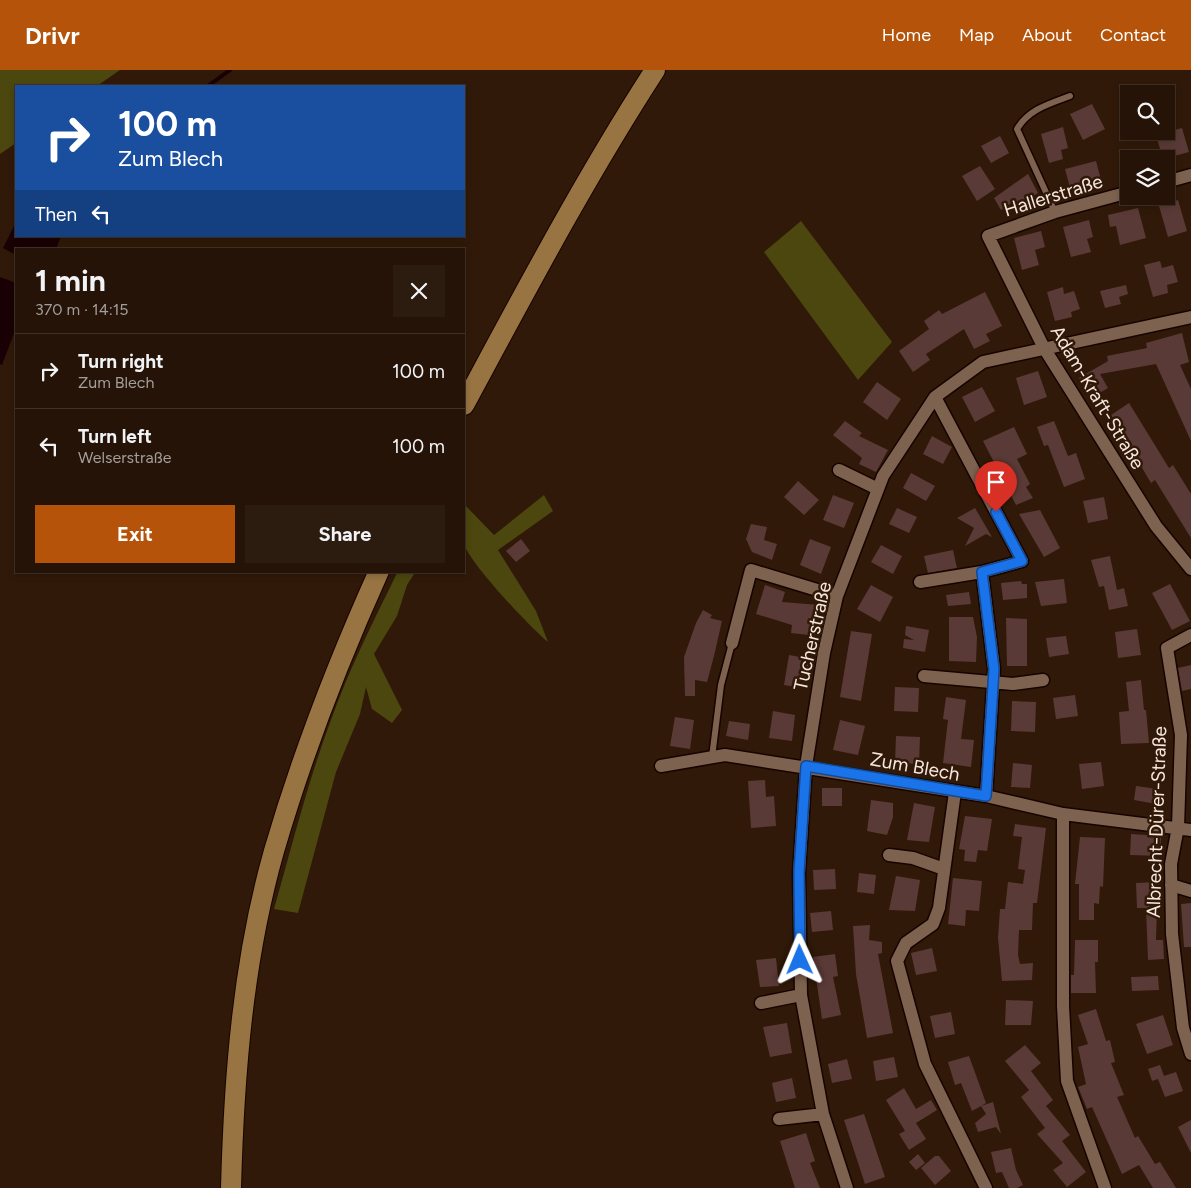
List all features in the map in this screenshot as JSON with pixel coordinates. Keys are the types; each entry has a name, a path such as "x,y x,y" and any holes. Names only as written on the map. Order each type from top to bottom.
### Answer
{"main road":[{"path":"465,403 529,284 630,109 655,70"},
{"path":"231,1188 233,1117 242,1018 257,928 274,852 338,663 378,573"}],"street":[{"path":"1175,179 1191,175"},
{"name":"Hallerstraße","path":"988,236 1055,212 1120,194"},
{"name":"Adam-Kraft-Straße","path":"988,236 1044,348 1156,526 1191,569"},
{"name":"Tucherstraße","path":"847,1188 823,1114 800,995 799,872 806,766 824,653 836,596 883,476 934,397 983,362 1191,317"},
{"path":"920,582 982,572 1022,561 934,397"},
{"path":"839,470 878,489"},
{"path":"732,643 751,570 836,596"},
{"path":"982,572 994,669 986,796"},
{"name":"Albrecht-Dürer-Straße","path":"1191,635 1167,648 1181,735 1178,827 1171,864 1172,934 1182,1028 1191,1054"},
{"path":"924,676 1013,684 1043,680"},
{"name":"Zum Blech","path":"661,766 725,755 806,766 986,796 1063,814 1191,830"},
{"path":"955,792 939,908 933,924 906,943 897,961 925,1064 986,1188"},
{"path":"1063,814 1063,1006 1067,1081 1105,1188"},
{"path":"889,855 913,858 944,869"},
{"path":"1171,885 1191,891"},
{"path":"761,1003 800,995"},
{"path":"779,1119 823,1114"}],"lane":[{"path":"1055,212 1018,129 1024,118 1038,108 1070,96"},
{"path":"712,757 721,685 732,643"}],"shaded area":[{"path":"0,70 120,70 98,85 15,85 15,144 0,154"},
{"path":"801,221 892,342 858,380 764,252"},
{"path":"15,224 15,237 61,237 56,248 15,248 15,254 3,248"},
{"path":"0,277 15,283 15,331 2,365 0,364"},
{"path":"544,495 553,511 498,550 536,611 548,642 515,610 468,552 465,545 465,505 494,535"},
{"path":"397,573 415,573 407,585 397,616 374,654 402,710 392,723 372,709 366,687 360,714 336,772 298,913 274,909 323,743 338,701"}],"building":[{"path":"1092,104 1105,129 1083,140 1070,114"},
{"path":"1063,127 1068,148 1061,150 1063,159 1049,163 1041,134"},
{"path":"1182,128 1189,152 1175,156 1175,150 1160,150 1157,140 1175,140 1175,130"},
{"path":"1000,136 1009,153 991,163 981,146"},
{"path":"1096,161 1101,180 1070,188 1065,169"},
{"path":"980,166 995,189 977,201 962,176"},
{"path":"1028,174 1038,193 1019,206 1016,200 1001,210 994,198"},
{"path":"1178,200 1187,231 1168,237 1159,206 1175,205 1175,201"},
{"path":"1138,208 1146,238 1120,245 1116,226 1110,227 1108,215"},
{"path":"1089,220 1093,237 1087,239 1091,252 1071,257 1063,227"},
{"path":"1041,231 1045,247 1035,250 1039,265 1022,270 1014,238"},
{"path":"1160,261 1162,268 1173,265 1178,282 1167,285 1168,293 1153,297 1144,265"},
{"path":"1126,285 1128,294 1119,297 1121,304 1105,308 1100,291"},
{"path":"1063,287 1064,294 1074,291 1080,309 1071,312 1072,317 1055,321 1047,292"},
{"path":"985,292 1002,326 986,334 990,341 974,349 964,329 926,354 930,360 913,372 899,351 929,329 924,321 939,310 942,314"},
{"path":"1182,333 1189,362 1180,365 1191,389 1191,441 1156,364 1100,374 1108,388 1091,398 1079,378 1108,361 1107,356 1147,348 1146,343"},
{"path":"1038,371 1047,397 1024,405 1016,378"},
{"path":"877,382 901,399 887,420 863,402"},
{"path":"982,387 995,411 975,422 962,397"},
{"path":"1129,403 1169,468 1173,465 1191,494 1191,538 1155,480 1151,483 1111,415"},
{"path":"845,421 862,433 859,436 888,450 876,472 859,464 862,458 833,435"},
{"path":"1054,421 1068,456 1076,453 1085,479 1064,487 1048,445 1044,446 1037,427"},
{"path":"1014,427 1027,454 1017,459 1030,484 1026,487 1033,498 1016,505 983,441"},
{"path":"932,436 952,447 943,464 923,454"},
{"path":"911,473 935,486 926,501 903,488"},
{"path":"798,481 819,500 804,515 784,497"},
{"path":"833,495 854,503 844,528 823,520"},
{"path":"1104,497 1108,519 1088,523 1083,501"},
{"path":"897,508 917,517 909,533 889,524"},
{"path":"975,508 992,537 986,534 965,546 974,528 957,518"},
{"path":"1040,510 1060,548 1044,557 1019,514"},
{"path":"751,524 767,527 764,540 777,544 772,560 752,552 746,539"},
{"path":"521,539 530,551 516,562 506,551"},
{"path":"810,539 831,547 821,574 800,565"},
{"path":"881,545 902,556 893,574 871,562"},
{"path":"953,550 957,568 928,573 924,556"},
{"path":"1110,556 1117,590 1124,588 1128,606 1109,610 1104,586 1099,587 1091,560"},
{"path":"1064,579 1067,603 1041,606 1035,582"},
{"path":"1021,581 1022,584 1027,584 1027,598 1003,600 1001,583"},
{"path":"1170,584 1190,621 1172,630 1152,593"},
{"path":"765,585 785,592 782,602 820,605 817,636 791,633 792,625 756,614"},
{"path":"871,585 893,597 880,622 857,609"},
{"path":"969,592 971,604 948,606 946,595"},
{"path":"703,610 712,615 710,618 722,621 707,682 695,680 695,696 685,696 684,657 696,623"},
{"path":"949,617 973,617 977,637 976,662 949,661"},
{"path":"1006,618 1027,619 1027,666 1007,666"},
{"path":"906,626 929,630 925,652 903,648 904,639 914,640 905,635"},
{"path":"1137,629 1141,655 1118,658 1115,632"},
{"path":"851,631 872,634 861,701 840,697"},
{"path":"1066,636 1069,654 1049,657 1046,638"},
{"path":"789,655 811,659 806,689 784,685"},
{"path":"1191,665 1191,689 1182,691 1178,668"},
{"path":"1141,680 1149,743 1121,744 1119,712 1129,711 1126,682"},
{"path":"895,687 919,688 918,712 894,711"},
{"path":"1075,695 1078,716 1056,719 1053,698"},
{"path":"946,697 966,700 961,739 974,740 971,767 943,763 948,720 943,719"},
{"path":"1012,701 1036,702 1035,732 1011,731"},
{"path":"773,711 795,715 792,741 769,738"},
{"path":"675,717 694,720 690,749 670,746"},
{"path":"840,720 865,726 858,755 833,750"},
{"path":"729,721 750,724 748,740 726,736"},
{"path":"896,736 920,737 919,764 895,763"},
{"path":"1101,762 1104,786 1082,789 1079,764"},
{"path":"1013,763 1032,765 1030,788 1011,787"},
{"path":"765,780 766,797 774,796 776,826 751,828 748,781"},
{"path":"1136,786 1158,789 1156,804 1134,800"},
{"path":"822,788 842,788 842,806 822,806"},
{"path":"871,800 893,803 893,817 887,835 867,831"},
{"path":"914,803 935,807 929,842 907,840"},
{"path":"965,816 992,819 987,851 978,850 976,862 964,861 965,850 959,849"},
{"path":"1015,824 1046,828 1037,903 1033,903 1032,930 1019,930 1018,955 1020,964 1033,963 1032,980 1002,981 998,938 1000,909 1005,909 1008,882 1023,884 1025,870 1018,869 1022,837 1013,836"},
{"path":"1131,834 1161,836 1160,856 1130,855"},
{"path":"1080,837 1105,838 1103,887 1100,886 1099,904 1094,903 1094,920 1079,920 1079,884 1075,884"},
{"path":"835,869 836,889 814,890 813,870"},
{"path":"859,873 876,875 874,894 857,892"},
{"path":"896,876 920,880 915,911 889,910"},
{"path":"953,878 982,881 979,911 966,910 965,926 948,924"},
{"path":"1159,882 1160,907 1157,907 1156,940 1163,940 1164,959 1148,960 1146,908 1137,908 1136,883"},
{"path":"1191,903 1191,947 1184,947 1181,904"},
{"path":"831,911 833,930 812,932 810,913"},
{"path":"870,925 869,940 882,942 882,953 878,954 893,1033 867,1038 856,974 853,926"},
{"path":"1075,940 1098,940 1098,962 1095,962 1096,993 1071,993 1071,975 1074,975"},
{"path":"932,948 937,971 916,975 911,953"},
{"path":"835,954 838,976 833,977 841,1015 822,1019 813,957"},
{"path":"776,958 779,986 760,987 756,960"},
{"path":"1158,976 1159,990 1132,991 1131,977"},
{"path":"1006,1000 1033,1001 1031,1025 1005,1025"},
{"path":"1096,1009 1106,1041 1110,1040 1115,1062 1111,1063 1124,1095 1117,1097 1135,1138 1138,1136 1155,1164 1160,1162 1176,1188 1153,1188 1139,1165 1122,1174 1092,1107 1087,1109 1078,1087 1086,1084 1078,1047 1088,1044 1078,1015"},
{"path":"951,1012 955,1034 935,1038 930,1016"},
{"path":"1163,1015 1173,1045 1147,1054 1136,1024"},
{"path":"787,1023 792,1053 770,1057 763,1027"},
{"path":"1025,1045 1041,1063 1031,1071 1053,1100 1046,1106 1070,1135 1062,1141 1086,1172 1067,1187 1053,1170 1063,1163 1037,1134 1045,1128 1021,1097 1029,1090 1005,1061"},
{"path":"969,1056 986,1103 972,1111 961,1083 955,1085 948,1062"},
{"path":"894,1057 898,1077 876,1081 873,1061"},
{"path":"847,1059 852,1079 832,1083 828,1064"},
{"path":"1160,1065 1164,1076 1176,1072 1183,1091 1165,1097 1158,1079 1152,1081 1148,1069"},
{"path":"792,1078 796,1098 776,1102 772,1083"},
{"path":"904,1088 916,1109 931,1100 937,1110 916,1123 926,1139 909,1150 899,1134 905,1131 886,1100"},
{"path":"993,1102 1001,1134 996,1127 978,1132 975,1123 986,1114 981,1106"},
{"path":"864,1114 885,1177 865,1184 844,1120"},
{"path":"1191,1120 1191,1153 1178,1127"},
{"path":"806,1133 815,1161 810,1163 820,1188 795,1188 780,1141"},
{"path":"1011,1148 1016,1170 1023,1185 1017,1188 1009,1188 1002,1172 996,1173 991,1152"},
{"path":"918,1154 925,1163 916,1170 909,1162"},
{"path":"935,1156 939,1156 951,1171 935,1185 921,1168"}],"waterway":[{"path":"209,85 230,70"}],"route":[{"path":"800,960 799,872 806,766 986,796 994,669 982,572 1022,561 996,512"}]}
